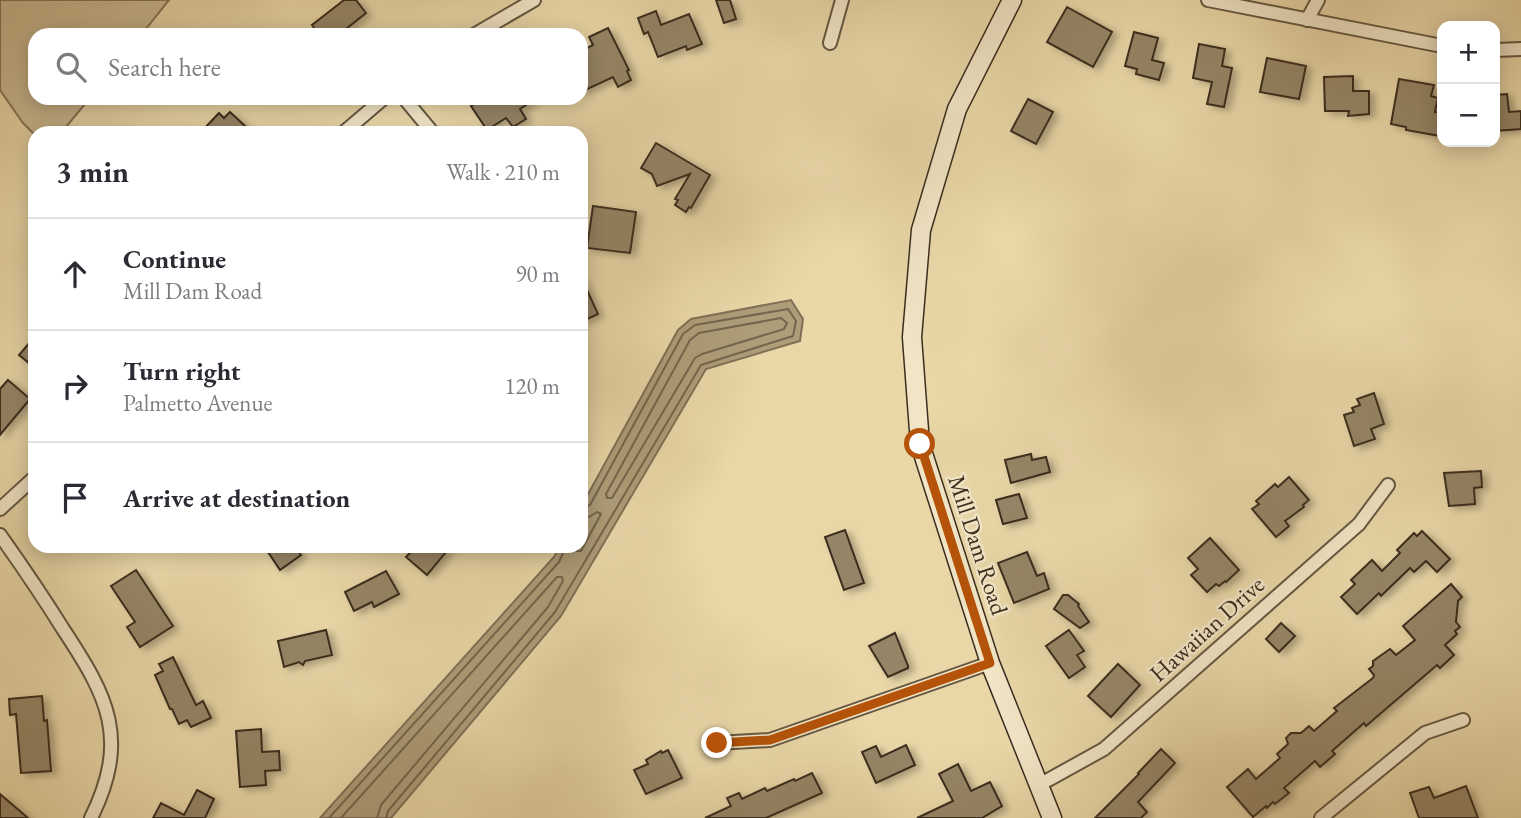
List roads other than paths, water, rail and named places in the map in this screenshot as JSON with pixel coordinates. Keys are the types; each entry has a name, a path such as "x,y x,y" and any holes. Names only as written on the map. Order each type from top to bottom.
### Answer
{"street":[{"path":"486,28 534,0"},
{"path":"830,43 842,0"},
{"name":"Mill Dam Road","path":"1012,0 957,109 925,216 912,337 920,444 990,663 1052,818"},
{"path":"1208,0 1437,45"},
{"path":"1307,20 1318,0"},
{"path":"1500,50 1521,49"},
{"path":"350,126 376,105"},
{"path":"410,105 427,126"},
{"path":"0,509 28,483"},
{"name":"Hawaiian Drive","path":"1039,785 1104,749 1359,524 1388,485"},
{"path":"0,535 88,667 102,693 109,719 111,760 104,792 91,818"},
{"path":"717,743 770,740 990,663"},
{"path":"1321,818 1425,733 1462,720"}],"water":[{"path":"791,300 803,319 800,341 706,369 561,616 391,818 320,818 556,553 588,553 588,494 678,330 691,319"}]}
